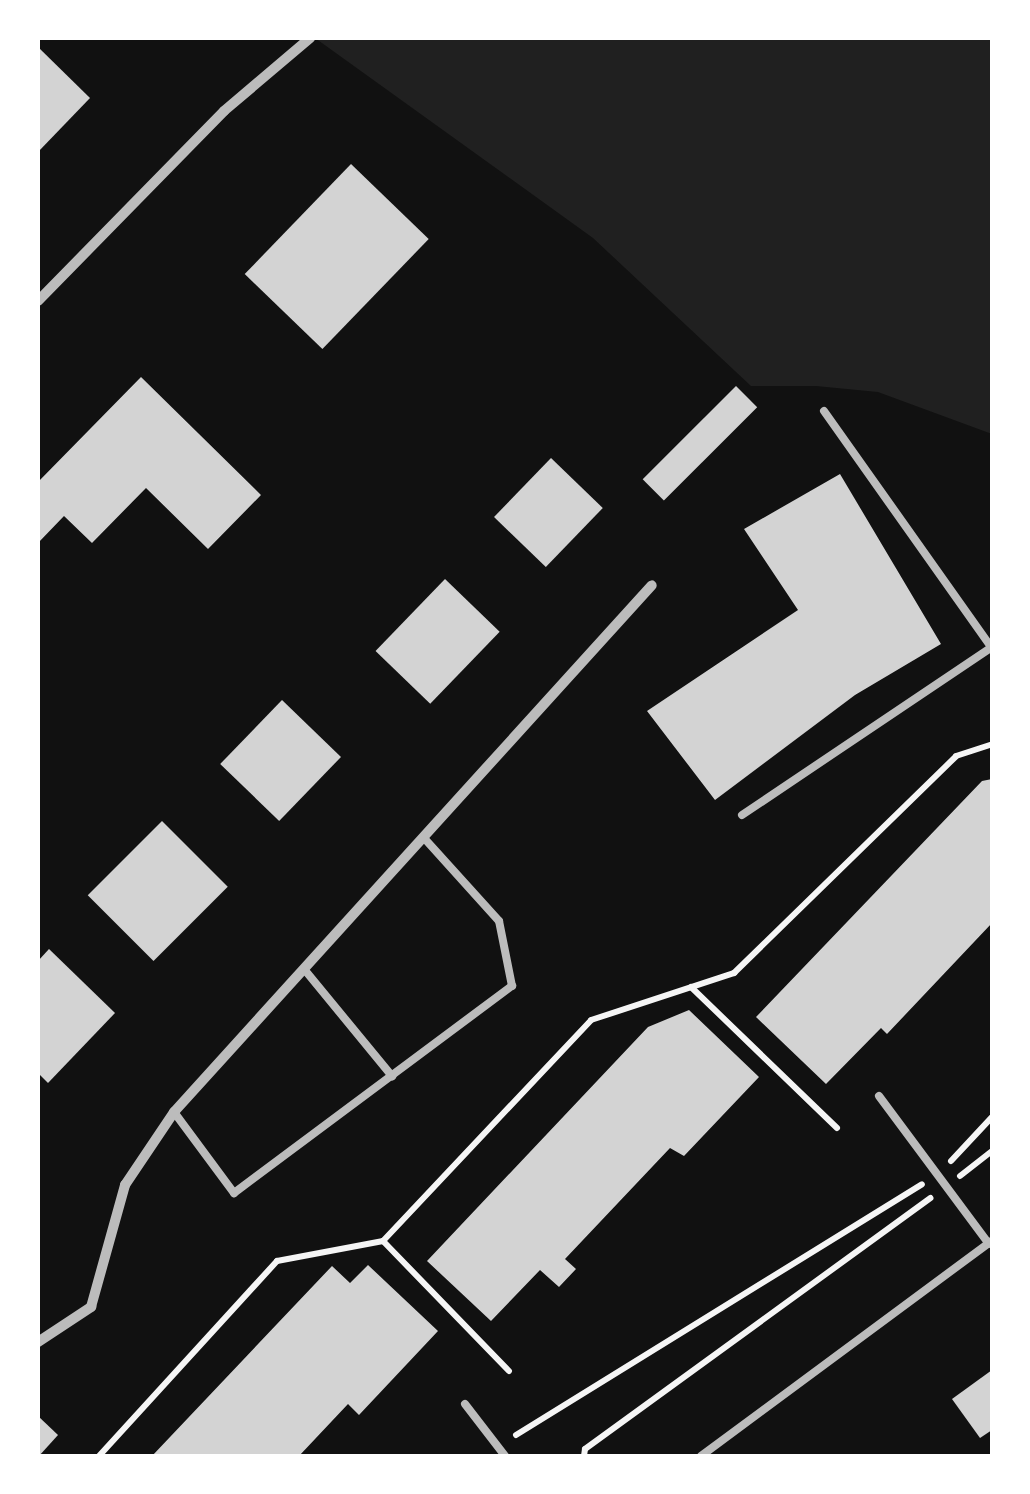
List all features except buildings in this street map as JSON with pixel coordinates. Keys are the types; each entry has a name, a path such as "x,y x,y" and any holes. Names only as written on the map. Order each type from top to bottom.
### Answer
{"street":[{"path":"38,300 224,111 310,38"},
{"path":"38,1342 91,1307 125,1185 174,1112 652,586"}],"lane":[{"path":"742,815 992,647 824,412"},
{"path":"174,1112 234,1193 512,986 499,921 423,838"},
{"path":"304,970 392,1076"},
{"path":"700,1456 991,1242 945,1187 879,1096"},
{"path":"464,1404 505,1456"}],"path":[{"path":"98,1456 277,1262 383,1242 591,1020 734,973 956,756 992,744"},
{"path":"691,987 837,1128"},
{"path":"497,1446 937,1176 992,1117"},
{"path":"584,1456 585,1449 992,1152"},
{"path":"383,1242 509,1371"}],"shaded area":[{"path":"315,38 992,38 992,434 878,392 816,386 751,386 593,238"}]}
